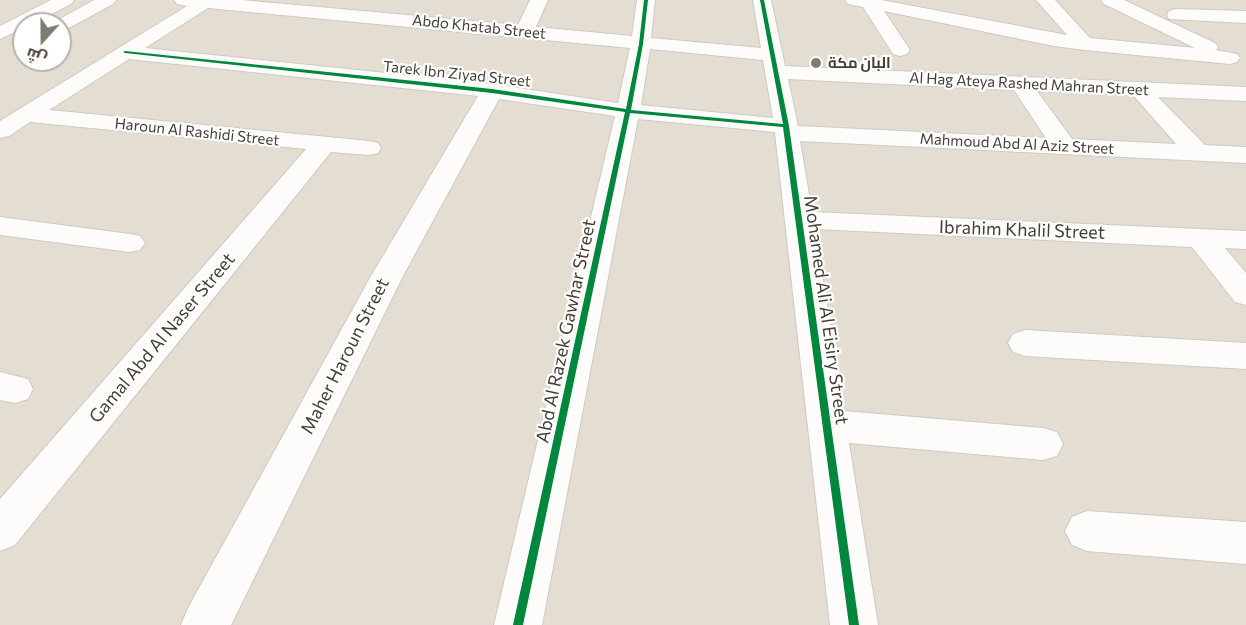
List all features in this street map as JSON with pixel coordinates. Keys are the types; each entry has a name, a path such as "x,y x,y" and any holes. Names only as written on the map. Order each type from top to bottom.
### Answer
{"street":[{"path":"0,33 65,0"},
{"path":"72,19 107,0"},
{"name":"Abdo Khatab Street","path":"183,0 335,6 430,14 524,32 641,44 775,64"},
{"path":"524,32 539,0"},
{"name":"Abd Al Razek Gawhar Street","path":"518,625 628,111 641,44 646,0"},
{"name":"Mohamed Ali Al Eisiry Street","path":"762,0 787,130 854,625"},
{"path":"1046,0 1085,44"},
{"path":"1110,0 1185,36 1232,46"},
{"path":"1142,0 1176,15 1232,46"},
{"path":"861,1 1029,36 1085,44 1232,46"},
{"path":"861,1 900,51"},
{"path":"0,131 205,2"},
{"path":"1176,15 1246,17"},
{"path":"981,26 990,45"},
{"path":"1185,36 1232,46"},
{"name":"Tarek Ibn Ziyad Street","path":"125,52 492,90 628,111 787,130"},
{"name":"Al Hag Ateya Rashed Mahran Street","path":"775,64 1009,77 1140,89 1246,94"},
{"path":"1009,77 1064,146"},
{"path":"1140,89 1198,153"},
{"name":"Maher Haroun Street","path":"205,625 387,276 492,90"},
{"name":"Haroun Al Rashidi Street","path":"26,115 369,148"},
{"name":"Mahmoud Abd Al Aziz Street","path":"787,130 1246,155"},
{"name":"Gamal Abd Al Naser Street","path":"0,531 324,144"},
{"name":"Ibrahim Khalil Street","path":"799,220 1246,240"},
{"path":"0,226 130,243"},
{"path":"1201,238 1246,294"},
{"path":"1025,343 1246,356"},
{"path":"826,425 1043,444"},
{"path":"1087,531 1246,543"}],"shaded area":[{"path":"0,0 1246,0 1246,625 0,625"}],"cycle path":[{"path":"518,625 628,111 641,44 646,0"},
{"path":"762,0 786,126 854,625"},
{"path":"125,52 492,91 628,111 786,126"}],"place":[{"name":"البان مكة","path":"816,63"}]}
